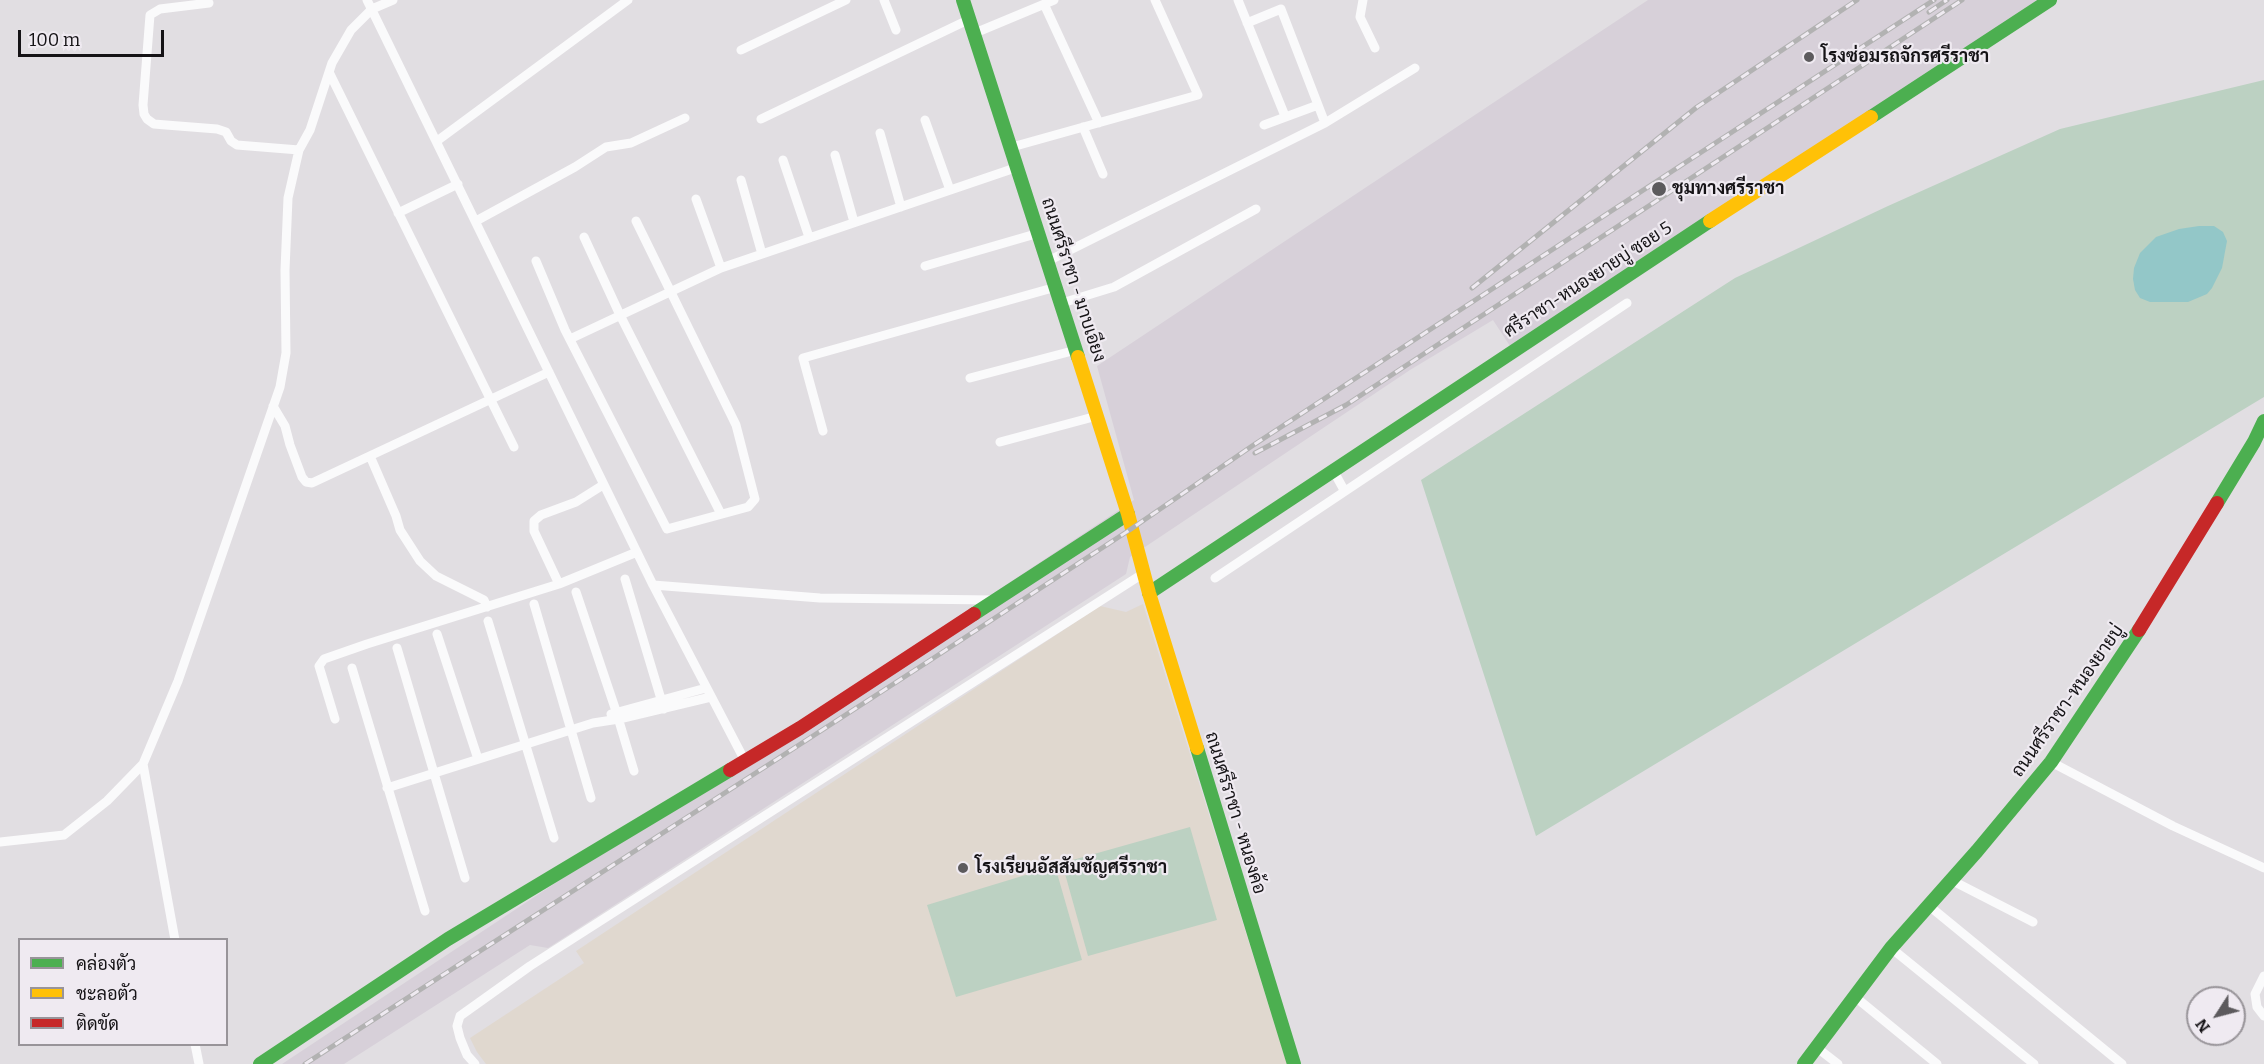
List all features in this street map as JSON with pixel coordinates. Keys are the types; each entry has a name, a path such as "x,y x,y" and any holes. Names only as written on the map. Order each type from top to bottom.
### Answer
{"street":[{"path":"367,0 603,485 745,761"},
{"path":"0,842 64,835 107,801 143,764 178,681 280,387 286,353 285,270 288,198 299,150 310,130 329,72 351,30 372,9 393,0"},
{"path":"437,141 628,0"},
{"path":"741,50 846,0"},
{"path":"884,0 896,30"},
{"name":"ถนนศรีราชา - มาบเอียง","path":"963,0 1062,303 1128,514 1143,573"},
{"path":"975,33 1054,0"},
{"path":"1012,147 1197,94 1155,0"},
{"path":"1238,0 1285,116"},
{"path":"1363,0 1360,17 1375,48"},
{"name":"ศรีราชา-หนองยายบู่ ซอย 5","path":"1149,593 1583,304 2050,0"},
{"path":"209,3 160,9 150,15 144,114 154,124 217,129 226,132 231,141 237,145 299,150"},
{"path":"1044,4 1099,123"},
{"path":"1248,23 1281,9 1325,123"},
{"path":"761,119 970,19"},
{"path":"1048,261 1325,123 1415,68"},
{"path":"329,72 514,447"},
{"path":"1264,124 1318,105"},
{"path":"476,221 606,147 631,143 685,118"},
{"path":"925,120 950,190"},
{"path":"1083,127 1103,174"},
{"path":"880,132 901,207"},
{"path":"835,156 854,222"},
{"path":"783,160 809,237"},
{"path":"570,339 721,268 1018,167"},
{"path":"741,180 762,254"},
{"path":"398,213 458,184"},
{"path":"696,199 721,268"},
{"path":"1062,303 1114,287 1256,209"},
{"path":"536,261 570,339 667,530 748,507 755,499 736,425 636,221"},
{"path":"925,266 1039,233"},
{"path":"584,237 620,315 721,514"},
{"path":"823,431 803,358 1056,287"},
{"path":"1215,578 1627,303"},
{"path":"970,378 1076,350"},
{"path":"273,406 285,426 290,445 306,482 312,483 549,372"},
{"path":"1000,442 1097,416"},
{"name":"ถนนศรีราชา-หนองยายบู่","path":"1804,1064 1891,948 2051,762 2126,651 2254,442 2264,421"},
{"path":"370,456 400,530 420,561 436,576 484,600 487,607"},
{"path":"1333,470 1344,490"},
{"path":"559,584 534,531 534,522 541,515 576,502 603,485"},
{"path":"260,1064 448,939 800,728 1128,514"},
{"path":"335,719 319,666 324,659 559,584 637,552"},
{"path":"475,1064 467,1055 460,1038 457,1026 460,1016 579,935 1143,573"},
{"name":"ถนนศรีราชา - หนองค้อ","path":"1143,573 1294,1064"},
{"path":"625,579 663,704"},
{"path":"653,585 820,598 997,600"},
{"path":"576,592 618,715 634,771"},
{"path":"534,603 591,798"},
{"path":"488,621 554,838"},
{"path":"437,634 478,759"},
{"path":"398,648 465,878"},
{"path":"352,668 425,911"},
{"path":"387,788 618,715 709,692"},
{"path":"2051,762 2173,826 2264,868"},
{"path":"143,764 176,938"},
{"path":"1951,880 2033,922"},
{"path":"1928,905 2122,1064"},
{"path":"1891,948 2034,1064"},
{"path":"2264,976 2255,994 2257,1007 2264,1016"},
{"path":"1854,996 1937,1064"},
{"path":"195,1046 198,1064"},
{"path":"1816,1047 1836,1063"}],"shaded area":[{"path":"1648,0 2040,0 1510,346 1493,320 1410,370 1130,557 1126,574 548,948 530,945 344,1064 282,1064 1134,500 1097,366"},
{"name":"โรงเรียนอัสสัมชัญศรีราชา","path":"1143,604 1287,1064 486,1064 477,1052 470,1038 584,963 576,951 1100,606 1126,612"}],"green space":[{"path":"2264,80 2264,397 1536,836 1421,480 1735,278 2060,129"},
{"path":"1190,827 1217,920 1088,956 1062,863"},
{"path":"1055,866 1082,960 956,997 927,905"}],"water":[{"path":"2214,226 2223,232 2227,241 2222,268 2212,288 2207,294 2188,302 2150,302 2140,298 2135,290 2133,279 2134,268 2140,253 2156,237 2179,229"}],"railway":[{"path":"1472,288 1697,107 1857,0"},
{"path":"305,1064 929,661 1131,529 1252,446 1934,0"},
{"path":"1929,12 1947,0"},
{"path":"1255,453 1346,405 1962,0"}],"traffic: fast":[{"path":"963,0 1078,357"},
{"path":"1871,117 2050,0"},
{"path":"1149,593 1710,221"},
{"path":"2217,503 2264,421"},
{"path":"974,614 1128,514"},
{"path":"1804,1064 1891,948 1977,851 2051,762 2139,630"},
{"path":"1197,748 1294,1064"},
{"path":"260,1064 448,939 730,770"}],"traffic: slow":[{"path":"1710,221 1871,117"},
{"path":"1078,357 1128,514 1149,593 1197,748"}],"traffic: jam":[{"path":"2139,630 2217,503"},
{"path":"730,770 800,728 974,614"}],"place":[{"name":"โรงซ่อมรถจักรศรีราชา","path":"1809,57"},
{"name":"ชุมทางศรีราชา","path":"1659,189"},
{"name":"โรงเรียนอัสสัมชัญศรีราชา","path":"963,868"}]}
